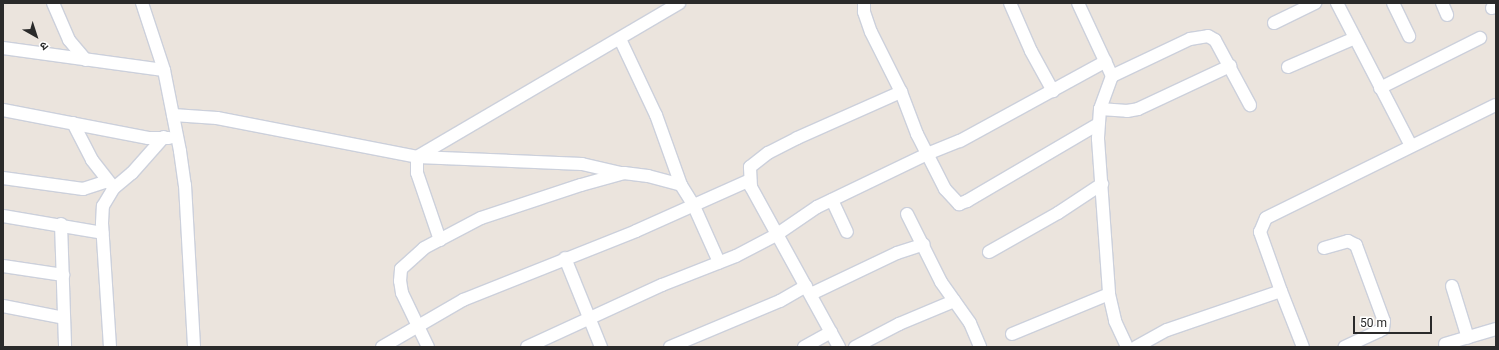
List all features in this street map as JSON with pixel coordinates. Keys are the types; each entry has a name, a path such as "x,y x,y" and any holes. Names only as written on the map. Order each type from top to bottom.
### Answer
{"street":[{"path":"53,3 69,40 86,60"},
{"path":"142,3 164,70 178,138 185,185 194,347"},
{"path":"417,157 534,87 620,40 679,3"},
{"path":"864,3 864,12 871,32 901,92 927,154 945,189 959,204 968,201 1098,124"},
{"path":"1010,3 1031,51 1053,91"},
{"path":"1078,3 1112,76 1100,109 1098,124 1109,294 1116,321 1127,347"},
{"path":"1274,23 1315,3"},
{"path":"1337,3 1411,146"},
{"path":"1393,3 1409,36"},
{"path":"1442,3 1448,15"},
{"path":"1112,76 1190,39 1204,36 1215,40 1250,105"},
{"path":"1288,67 1355,38"},
{"path":"1380,88 1480,38"},
{"path":"620,40 656,115 681,185 693,204 719,262"},
{"path":"3,48 164,70"},
{"path":"527,347 589,317 736,256 776,235 832,200 927,154 960,141 1106,62"},
{"path":"1100,109 1127,111 1138,109 1230,66"},
{"path":"839,347 776,235 751,187 750,167 768,153 901,92"},
{"path":"1303,347 1260,232 1266,218 1496,105"},
{"path":"3,110 148,138 178,138"},
{"path":"173,115 217,118 417,157 582,164 624,173 648,176 681,185"},
{"path":"73,123 92,160 111,185"},
{"path":"3,178 83,189 111,185 132,173 164,138"},
{"path":"417,157 417,173 440,240"},
{"path":"428,347 417,328 402,293 400,281 401,269 424,248 481,218 535,199 624,173"},
{"path":"382,347 463,300 565,258 636,231 693,204 750,180"},
{"path":"989,252 1058,213 1102,184"},
{"path":"110,347 103,234 103,206 111,185"},
{"path":"832,200 847,232"},
{"path":"907,214 924,244 941,282 970,323 980,347"},
{"path":"3,216 61,224 103,234"},
{"path":"61,224 65,347"},
{"path":"1324,248 1348,241 1356,245 1384,321 1383,329 1344,347"},
{"path":"670,347 897,253 924,244"},
{"path":"565,258 601,347"},
{"path":"3,266 63,275"},
{"path":"1452,286 1468,338"},
{"path":"1136,347 1167,330 1281,291"},
{"path":"1012,334 1109,294"},
{"path":"856,347 899,324 954,301"},
{"path":"3,306 64,318"},
{"path":"1445,344 1496,329"},
{"path":"804,347 831,332"}]}
